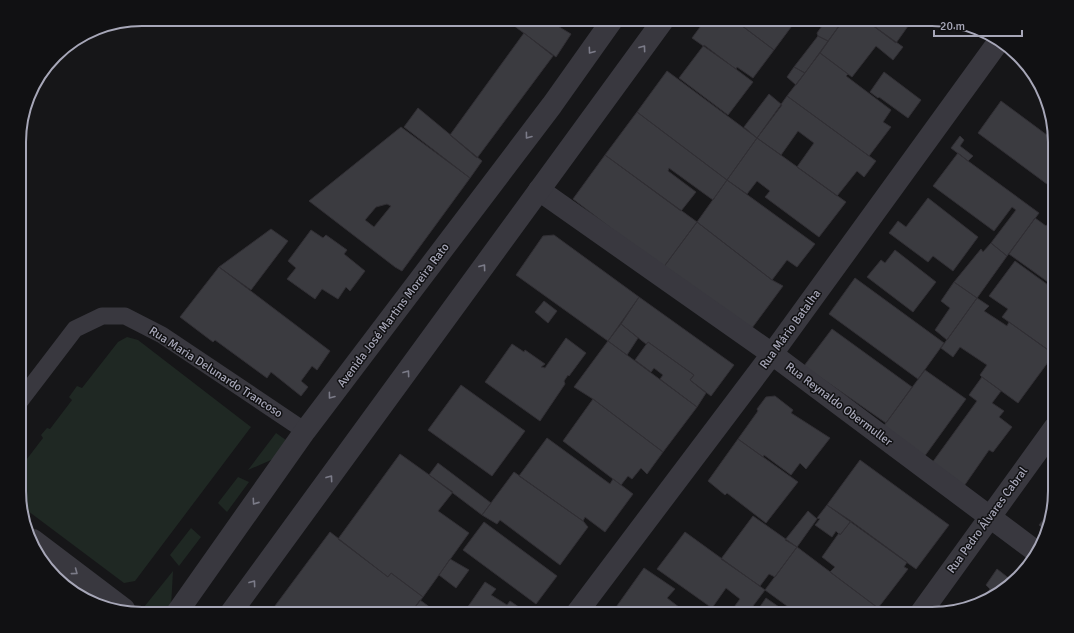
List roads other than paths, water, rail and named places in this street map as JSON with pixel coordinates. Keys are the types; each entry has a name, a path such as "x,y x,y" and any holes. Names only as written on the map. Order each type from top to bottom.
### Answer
{"street":[{"name":"Avenida José Martins Moreira Rato","path":"181,607 305,431 552,105 608,26"},
{"path":"235,607 659,26"},
{"name":"Rua Mário Batalha","path":"581,607 772,354 996,46"},
{"name":"Rua Reynaldo Obermuller","path":"539,190 772,354 1032,549"},
{"name":"Rua Pedro Álvares Cabral","path":"925,607 1048,437"},
{"path":"40,545 118,604"}],"lane":[{"name":"Rua Maria Delunardo Trancoso","path":"26,393 75,329 102,316 125,316 162,335 305,431"}]}
